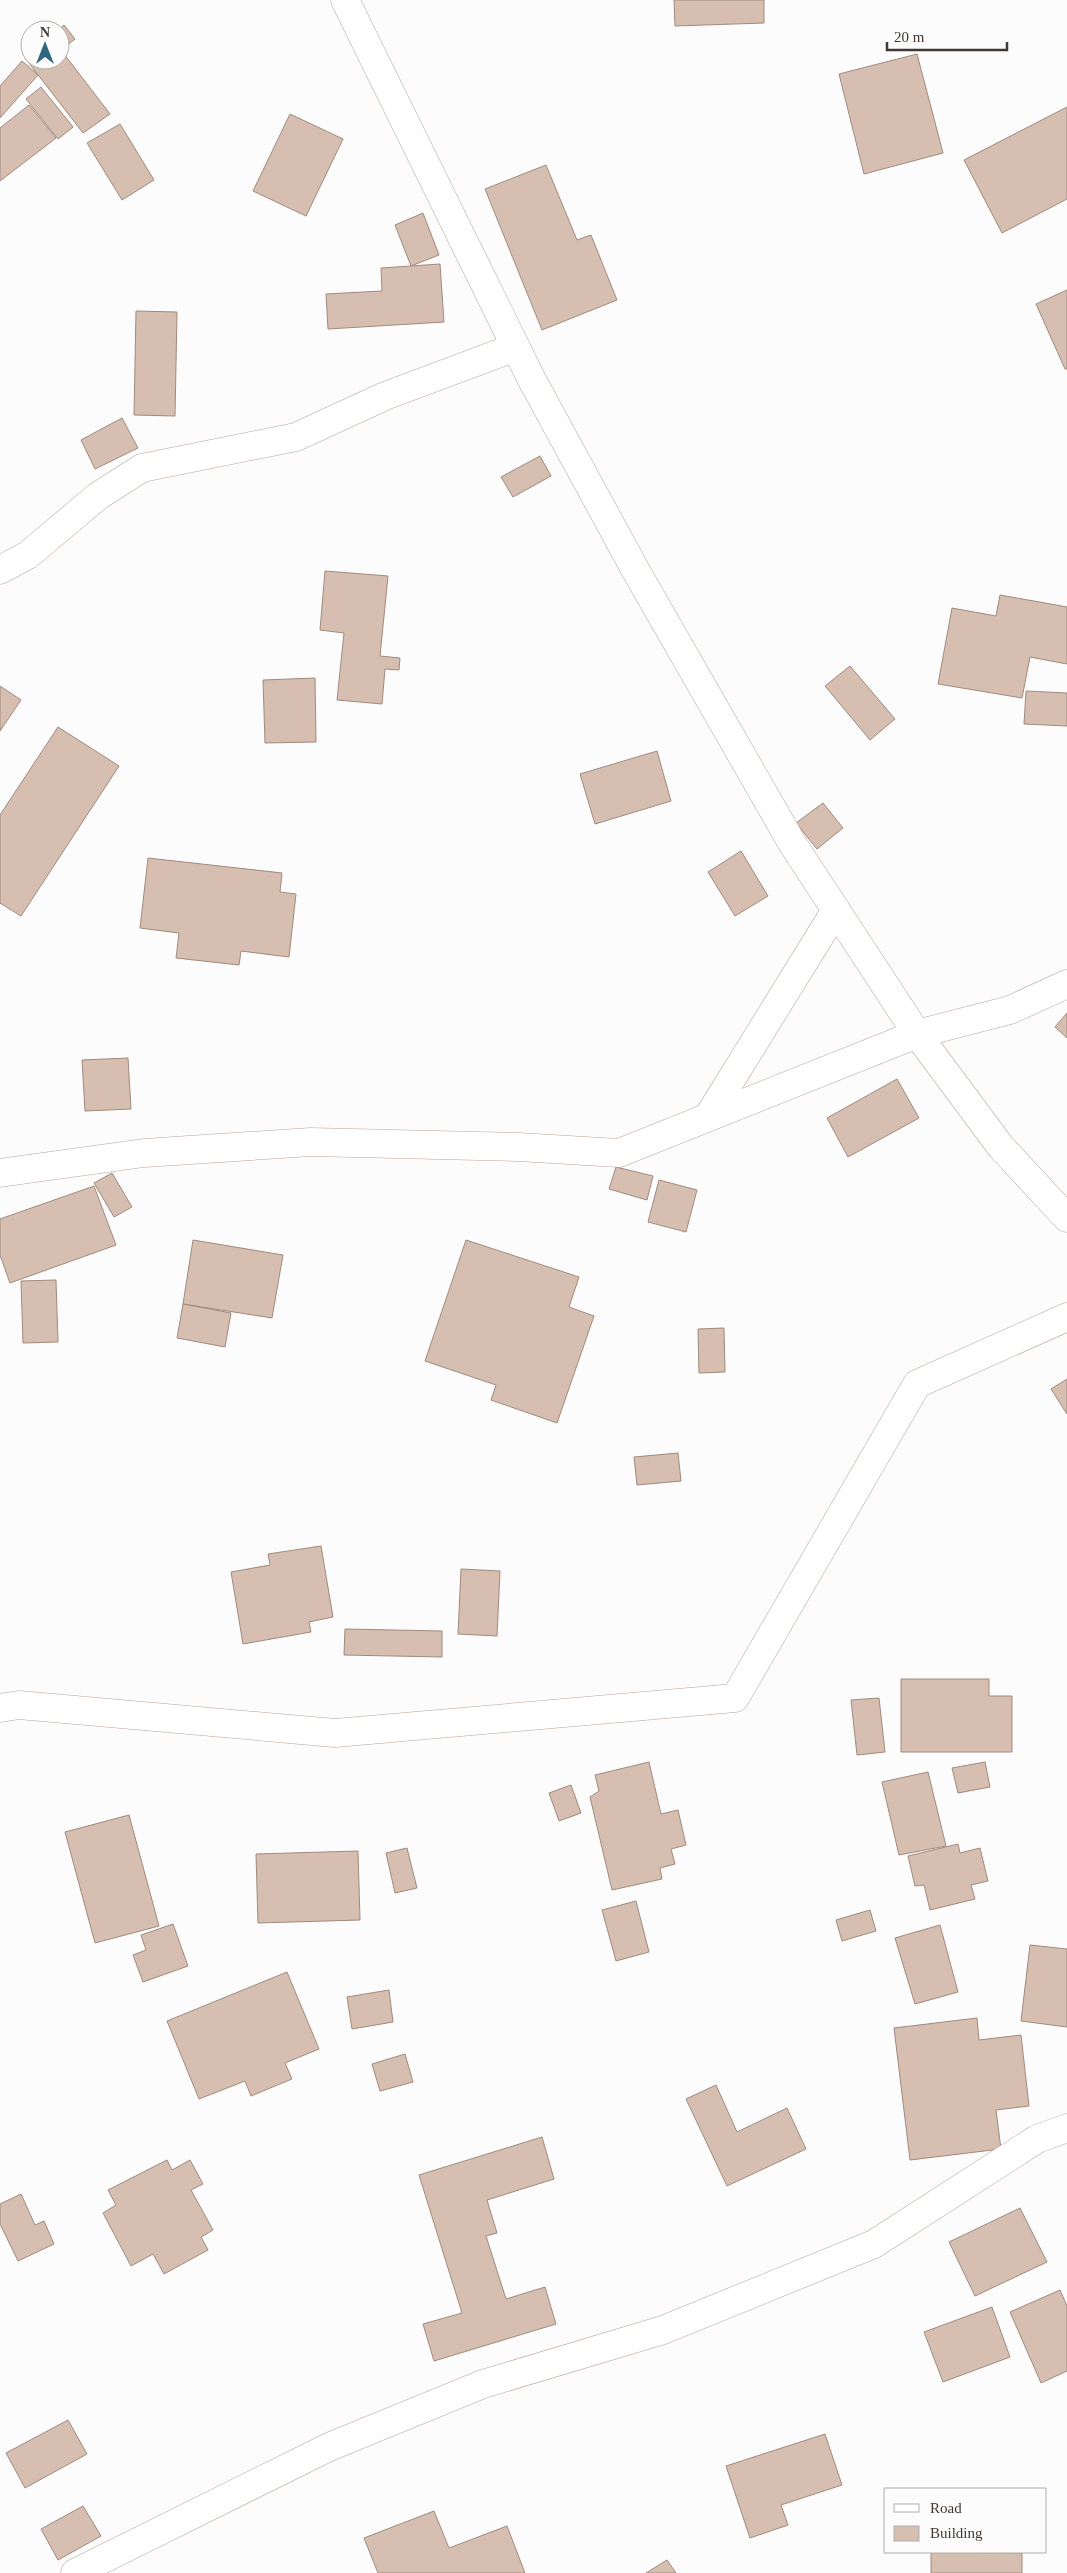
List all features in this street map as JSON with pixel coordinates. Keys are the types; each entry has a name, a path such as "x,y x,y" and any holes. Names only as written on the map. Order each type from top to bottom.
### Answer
{"street":[{"path":"345,0 516,347 636,571 792,843 917,1034 1001,1147 1067,1218"},
{"path":"0,570 28,555 98,496 142,468 296,437 385,396 516,347"},
{"path":"708,1117 836,910"},
{"path":"0,1173 144,1153 312,1142 518,1147 619,1153 917,1034 1010,1010 1067,984"},
{"path":"0,1708 18,1705 335,1733 735,1698 916,1384 1067,1317"},
{"path":"76,2573 338,2444 483,2384 663,2330 874,2244 1037,2139 1067,2128"}],"building":[{"path":"674,0 764,0 764,23 675,26"},
{"path":"70,33 75,39 70,43"},
{"path":"917,54 943,153 864,174 839,74"},
{"path":"70,62 110,114 83,133 34,70 70,70"},
{"path":"20,63 20,70 32,70 38,75 0,118 0,86"},
{"path":"41,87 73,127 58,139 26,99"},
{"path":"29,105 56,138 0,181 0,128"},
{"path":"1067,107 1067,199 1002,233 964,160"},
{"path":"290,114 343,139 306,216 253,191"},
{"path":"120,124 154,180 122,200 87,143"},
{"path":"546,165 577,240 591,235 617,300 542,330 485,189"},
{"path":"423,213 439,255 411,266 395,225"},
{"path":"440,264 444,322 328,329 326,294 382,291 381,268"},
{"path":"1067,290 1067,369 1065,369 1036,304"},
{"path":"136,311 177,312 175,416 134,415"},
{"path":"122,418 138,448 95,469 81,440"},
{"path":"540,456 551,476 513,497 501,477"},
{"path":"325,571 388,576 380,656 400,658 399,670 385,669 382,704 337,700 344,633 320,630"},
{"path":"1000,595 1067,607 1067,664 1030,657 1022,698 938,684 952,608 996,616"},
{"path":"850,666 895,719 870,740 825,686"},
{"path":"315,678 316,742 265,743 263,680"},
{"path":"0,686 21,700 0,731"},
{"path":"1026,691 1067,693 1067,726 1024,724"},
{"path":"58,727 119,766 21,916 0,903 0,815"},
{"path":"657,751 671,801 595,824 580,774"},
{"path":"823,803 843,828 817,849 796,823"},
{"path":"741,851 768,896 735,916 708,872"},
{"path":"148,858 282,873 280,892 296,894 289,957 241,951 239,965 176,958 179,933 140,928"},
{"path":"1067,1013 1067,1038 1055,1027"},
{"path":"128,1058 131,1109 85,1111 82,1060"},
{"path":"897,1079 919,1118 848,1157 827,1118"},
{"path":"616,1167 653,1176 647,1200 609,1189"},
{"path":"112,1173 132,1207 114,1217 94,1183"},
{"path":"659,1180 697,1190 686,1232 648,1222"},
{"path":"94,1186 116,1245 10,1283 0,1255 0,1219"},
{"path":"193,1240 283,1255 272,1318 183,1304"},
{"path":"466,1240 579,1277 569,1307 594,1316 557,1423 491,1400 496,1385 425,1361"},
{"path":"56,1280 58,1342 23,1343 21,1281"},
{"path":"183,1304 231,1313 225,1347 177,1338"},
{"path":"724,1328 725,1372 699,1373 698,1329"},
{"path":"1067,1379 1067,1414 1051,1389"},
{"path":"678,1453 681,1481 637,1485 634,1457"},
{"path":"321,1546 333,1617 309,1622 311,1632 243,1644 231,1572 270,1565 268,1554"},
{"path":"461,1569 500,1571 497,1636 458,1634"},
{"path":"345,1629 442,1631 442,1657 344,1655"},
{"path":"901,1679 989,1679 989,1696 1012,1696 1012,1752 901,1752"},
{"path":"879,1698 885,1752 857,1755 851,1700"},
{"path":"649,1762 661,1814 678,1810 686,1845 671,1849 675,1864 660,1868 662,1879 612,1890 590,1797 599,1791 595,1775"},
{"path":"985,1762 990,1787 958,1793 952,1768"},
{"path":"928,1772 946,1846 899,1855 882,1782"},
{"path":"571,1785 581,1813 559,1821 549,1793"},
{"path":"129,1815 159,1926 95,1943 65,1832"},
{"path":"958,1844 960,1853 980,1848 988,1881 971,1885 975,1899 930,1910 924,1885 915,1886 908,1856"},
{"path":"407,1848 417,1888 395,1893 386,1853"},
{"path":"358,1851 360,1920 258,1923 256,1854"},
{"path":"636,1901 649,1952 616,1961 602,1910"},
{"path":"870,1910 876,1931 842,1941 836,1920"},
{"path":"173,1924 188,1966 143,1982 133,1955 146,1950 141,1935"},
{"path":"940,1925 958,1992 915,2004 895,1938"},
{"path":"1030,1945 1067,1949 1067,2027 1021,2021"},
{"path":"287,1972 319,2049 285,2063 292,2079 251,2096 245,2081 199,2099 167,2021"},
{"path":"389,1990 393,2022 352,2029 347,1997"},
{"path":"977,2018 979,2040 1021,2035 1029,2106 996,2110 1001,2149 910,2160 894,2028"},
{"path":"405,2054 413,2082 380,2091 372,2064"},
{"path":"716,2085 737,2132 787,2108 806,2149 727,2186 686,2099"},
{"path":"542,2137 554,2179 487,2200 497,2233 486,2236 506,2299 545,2287 556,2324 434,2361 423,2324 462,2313 419,2175"},
{"path":"167,2160 172,2170 190,2160 203,2184 191,2190 213,2230 201,2237 208,2250 164,2274 153,2254 131,2266 103,2213 116,2205 108,2190"},
{"path":"21,2194 35,2225 44,2221 54,2244 18,2261 0,2224 0,2204"},
{"path":"1020,2208 1047,2262 975,2296 949,2242"},
{"path":"1060,2290 1067,2306 1067,2371 1041,2383 1010,2312"},
{"path":"992,2307 1010,2357 943,2382 924,2332"},
{"path":"68,2420 87,2454 25,2488 6,2453"},
{"path":"825,2434 842,2485 781,2505 788,2525 750,2538 726,2466"},
{"path":"83,2506 101,2536 58,2560 41,2529"},
{"path":"434,2511 449,2548 507,2526 525,2573 378,2573 364,2538"},
{"path":"931,2553 1022,2553 1022,2573 931,2573"},
{"path":"667,2560 676,2573 646,2573"}]}
